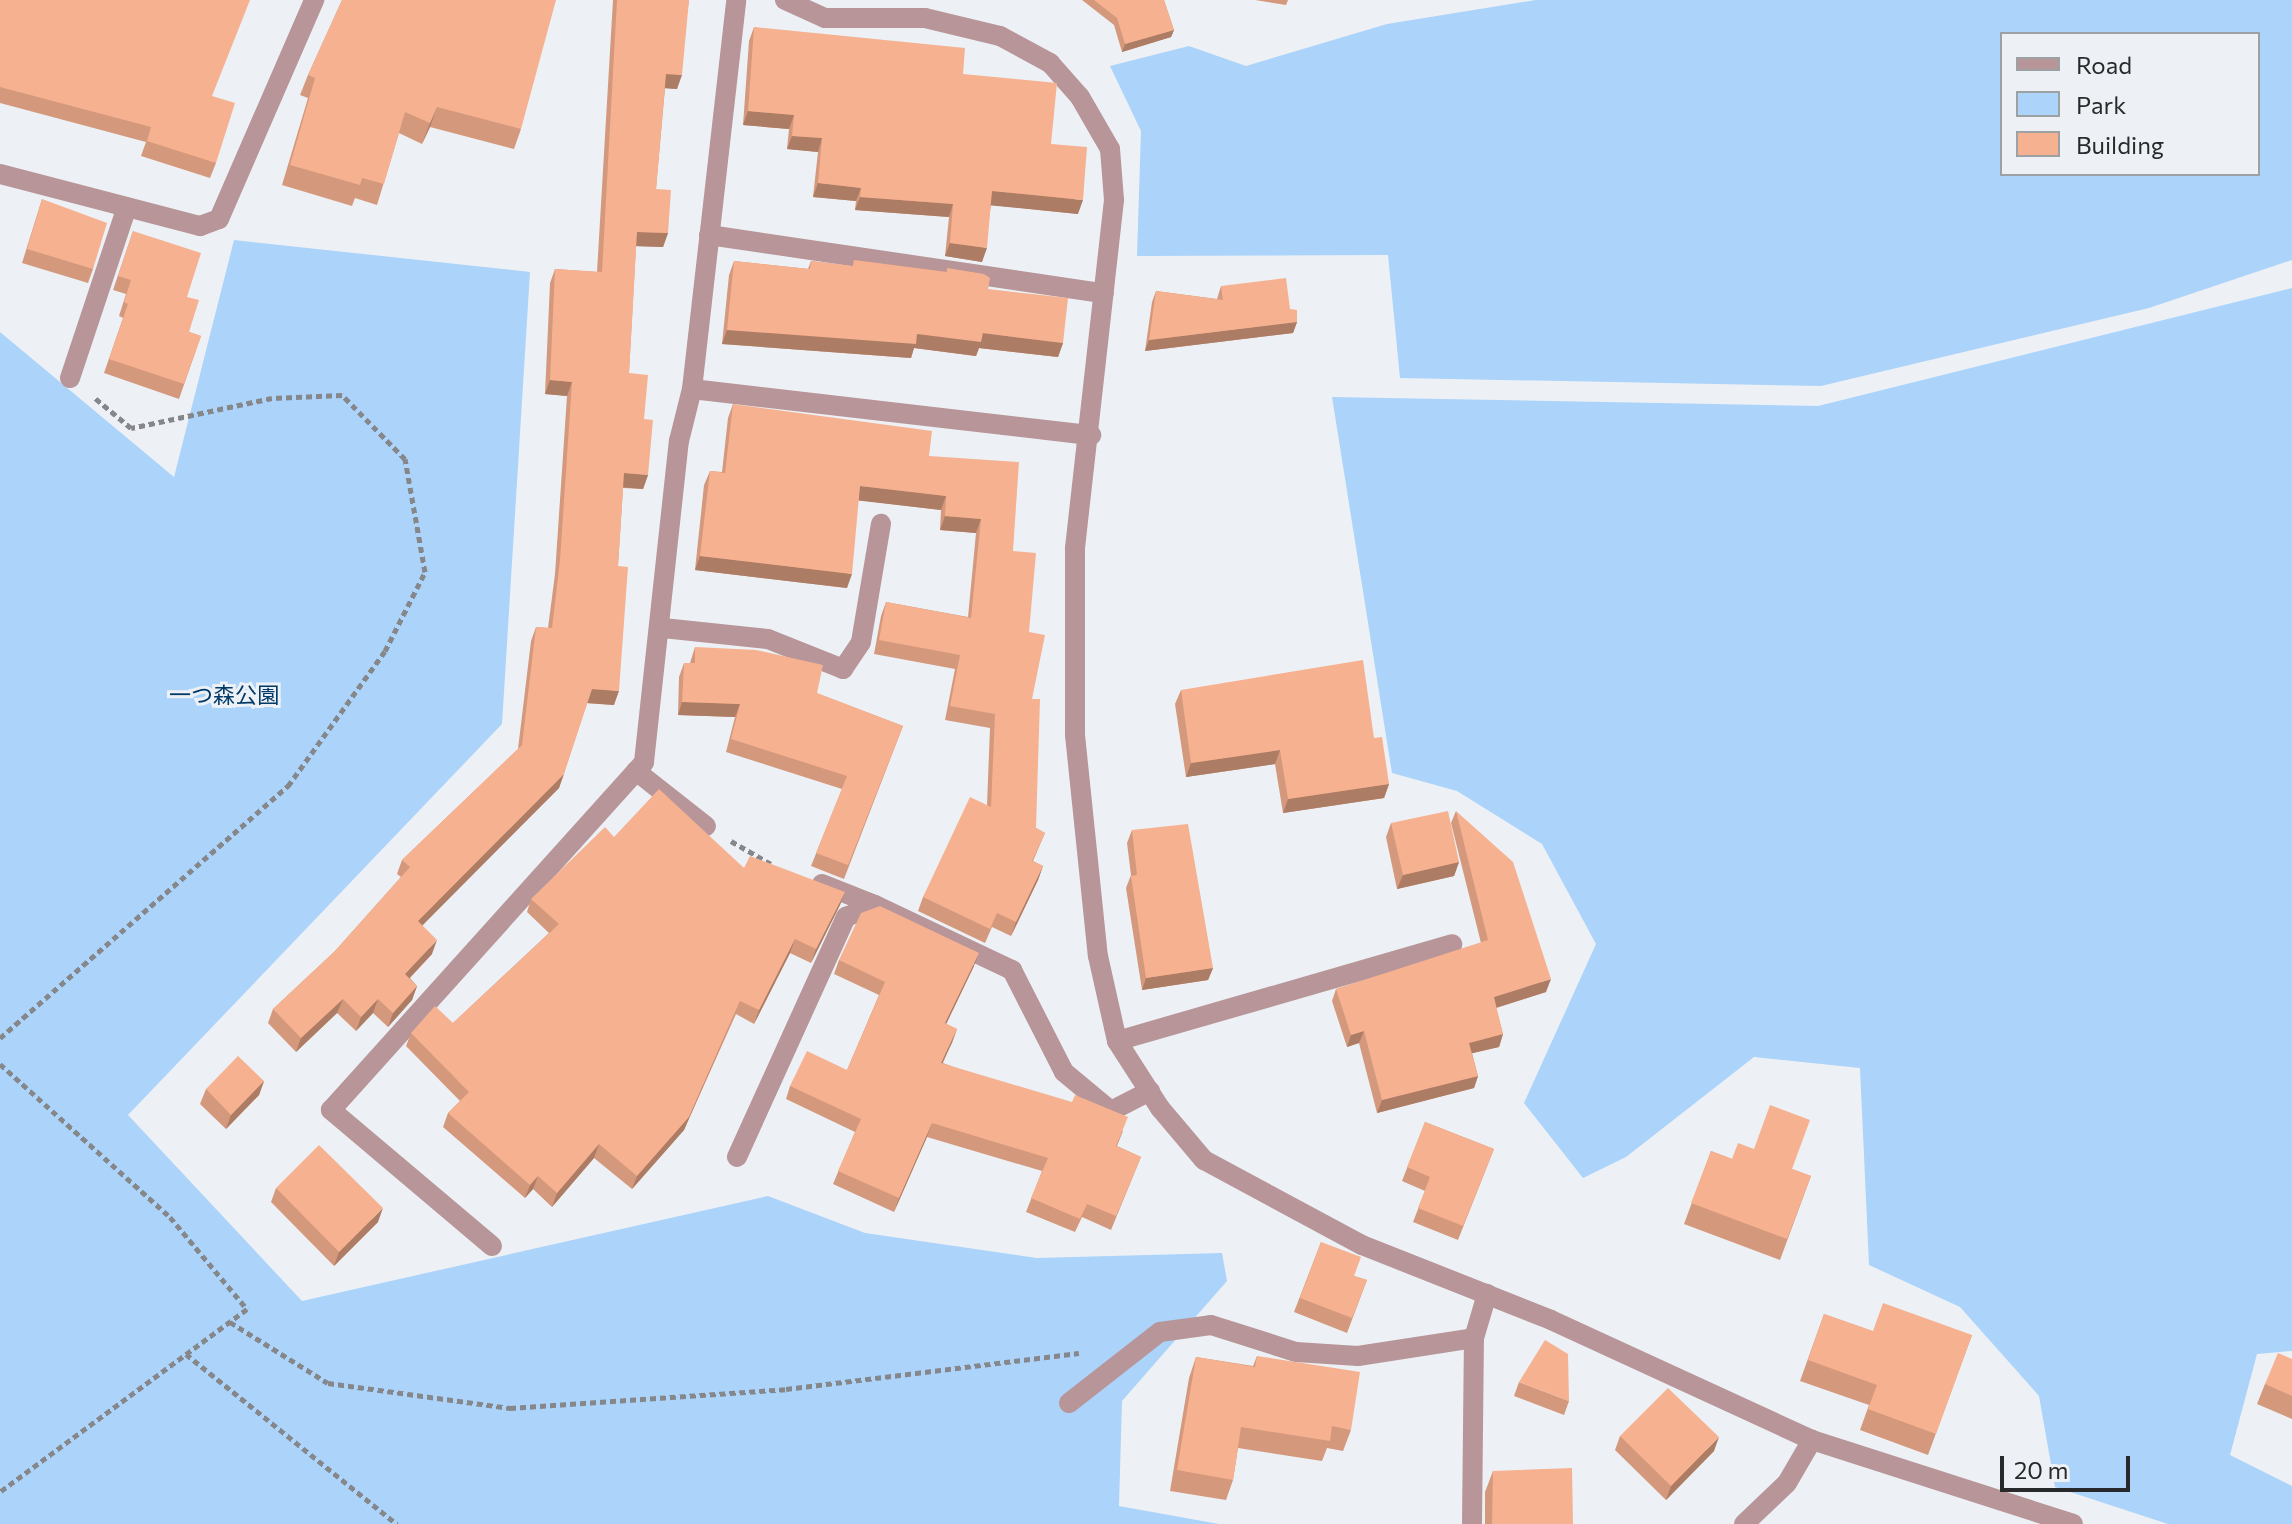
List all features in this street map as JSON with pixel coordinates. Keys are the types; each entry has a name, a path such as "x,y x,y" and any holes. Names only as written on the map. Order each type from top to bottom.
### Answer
{"street":[{"path":"0,174 200,226 219,219 314,0"},
{"path":"492,1246 331,1110 644,762 663,628 679,441 692,389 736,0"},
{"path":"785,0 825,18 925,18 1000,36 1050,63 1080,97 1110,149 1114,200 1091,435 1075,549 1075,735 1098,956 1117,1041 1150,1091 1204,1160 1362,1245 1487,1294 1812,1440 2073,1524"},
{"path":"70,378 127,207"},
{"path":"709,235 1104,293"},
{"path":"692,389 1091,435"},
{"path":"663,628 768,639 843,669 861,642 881,524"},
{"path":"636,771 706,826"},
{"path":"771,864 875,905 1012,970 1064,1072 1111,1111 1150,1091"},
{"path":"737,1157 846,917 875,905"},
{"path":"1117,1041 1452,944"},
{"path":"1472,1524 1474,1338 1487,1294"},
{"path":"1069,1403 1160,1332 1211,1325 1296,1352 1358,1356 1474,1338"},
{"path":"1744,1524 1787,1483 1812,1440"}],"path":[{"path":"0,1038 288,786 385,651 425,572 405,459 342,395 272,398 131,428 70,378"},
{"path":"706,826 771,864"},
{"path":"0,1064 170,1217 247,1309 0,1492"},
{"path":"230,1322 328,1383 510,1408 786,1389 1082,1353"},
{"path":"186,1354 397,1524"}],"green space":[{"path":"1536,0 2292,0 2292,260 2149,308 1821,386 1400,378 1388,255 1137,256 1141,131 1110,66 1189,46 1246,66 1387,24"},
{"name":"一つ森公園","path":"234,240 530,272 502,724 128,1115 302,1301 768,1196 865,1233 1037,1258 1222,1253 1227,1281 1122,1401 1119,1506 1219,1524 0,1524 0,332 174,477"},
{"path":"2292,288 2292,1351 2257,1354 2230,1455 2292,1486 2292,1524 2168,1524 2055,1487 2039,1396 1960,1307 1869,1265 1860,1068 1754,1057 1626,1157 1583,1178 1524,1103 1596,944 1542,844 1457,791 1392,773 1332,397 1818,406"}],"building":[{"path":"0,0 250,0 212,96 235,103 216,163 147,141 151,127 0,87"},
{"path":"342,0 556,0 521,129 437,107 430,123 405,112 384,184 362,178 360,185 290,165 315,78 308,75"},
{"path":"617,0 689,0 682,75 666,74 656,189 671,190 668,233 637,232 629,373 648,375 644,419 653,420 648,475 624,473 618,566 628,567 619,691 592,689 564,774 418,921 437,940 405,974 417,986 393,1013 378,999 361,1017 343,999 301,1038 273,1009 335,951 410,867 402,860 522,745 536,627 552,628 560,560 572,382 550,380 555,269 602,272"},
{"path":"1094,0 1164,0 1174,30 1125,44 1117,18"},
{"path":"754,27 965,48 963,74 1057,83 1051,144 1087,147 1083,200 992,191 987,248 950,243 953,204 860,197 861,188 818,183 822,138 792,136 794,115 748,111"},
{"path":"42,199 107,223 93,269 27,249"},
{"path":"133,231 201,253 187,297 199,300 189,332 201,336 184,384 109,359 128,304 124,302 131,280 118,276"},
{"path":"854,260 984,274 990,278 988,289 1068,298 1063,343 983,333 981,342 917,334 916,344 727,330 734,261 810,269 811,261 853,266"},
{"path":"1286,278 1290,309 1297,310 1297,322 1149,340 1156,291 1223,300 1221,286"},
{"path":"733,404 932,431 929,456 1019,462 1013,551 1036,553 1029,632 1045,635 1032,699 1040,699 1036,828 1045,833 1032,861 1043,866 1016,922 997,913 990,929 923,897 970,797 991,807 995,714 950,706 960,655 879,640 886,602 971,618 981,519 945,516 946,496 860,486 852,574 700,556 710,471 725,473"},
{"path":"695,647 756,650 823,665 817,693 903,726 848,865 816,853 847,776 731,739 740,704 682,702 684,663 695,663"},
{"path":"1363,660 1374,738 1382,737 1389,784 1288,799 1280,750 1191,763 1181,690"},
{"path":"659,789 744,868 750,856 845,892 816,949 795,939 759,1010 740,1001 689,1117 637,1176 599,1144 557,1193 538,1176 530,1185 448,1113 469,1092 411,1033 435,1006 453,1023 559,924 531,899 605,827 614,837"},
{"path":"1448,811 1459,862 1403,875 1391,823"},
{"path":"1456,811 1513,862 1551,979 1494,997 1503,1034 1469,1043 1478,1076 1382,1100 1364,1031 1351,1035 1336,989 1488,940"},
{"path":"1188,824 1213,968 1146,978 1131,876 1137,875 1132,830"},
{"path":"880,906 979,953 945,1023 957,1029 941,1063 1072,1102 1075,1095 1128,1117 1116,1146 1141,1157 1116,1216 1087,1204 1080,1219 1031,1198 1048,1158 932,1123 899,1198 838,1171 861,1119 790,1086 807,1051 847,1070 885,982 839,960 861,913"},
{"path":"238,1056 264,1081 231,1115 206,1089"},
{"path":"1770,1105 1810,1120 1792,1169 1811,1176 1787,1239 1691,1203 1711,1151 1732,1159 1738,1143 1754,1149"},
{"path":"1425,1122 1494,1149 1463,1226 1418,1208 1430,1177 1407,1167"},
{"path":"319,1145 383,1208 339,1252 276,1188"},
{"path":"1321,1242 1361,1257 1354,1276 1367,1280 1352,1318 1300,1298"},
{"path":"1883,1303 1972,1335 1936,1434 1868,1409 1877,1385 1808,1360 1824,1314 1873,1331"},
{"path":"1545,1340 1568,1354 1569,1401 1519,1382"},
{"path":"2278,1353 2292,1359 2292,1396 2265,1384"},
{"path":"1257,1356 1360,1372 1351,1430 1332,1426 1330,1441 1241,1427 1233,1480 1177,1470 1196,1357 1255,1367"},
{"path":"1668,1388 1719,1437 1671,1486 1620,1436"},
{"path":"1572,1468 1573,1524 1492,1524 1493,1471"}]}
